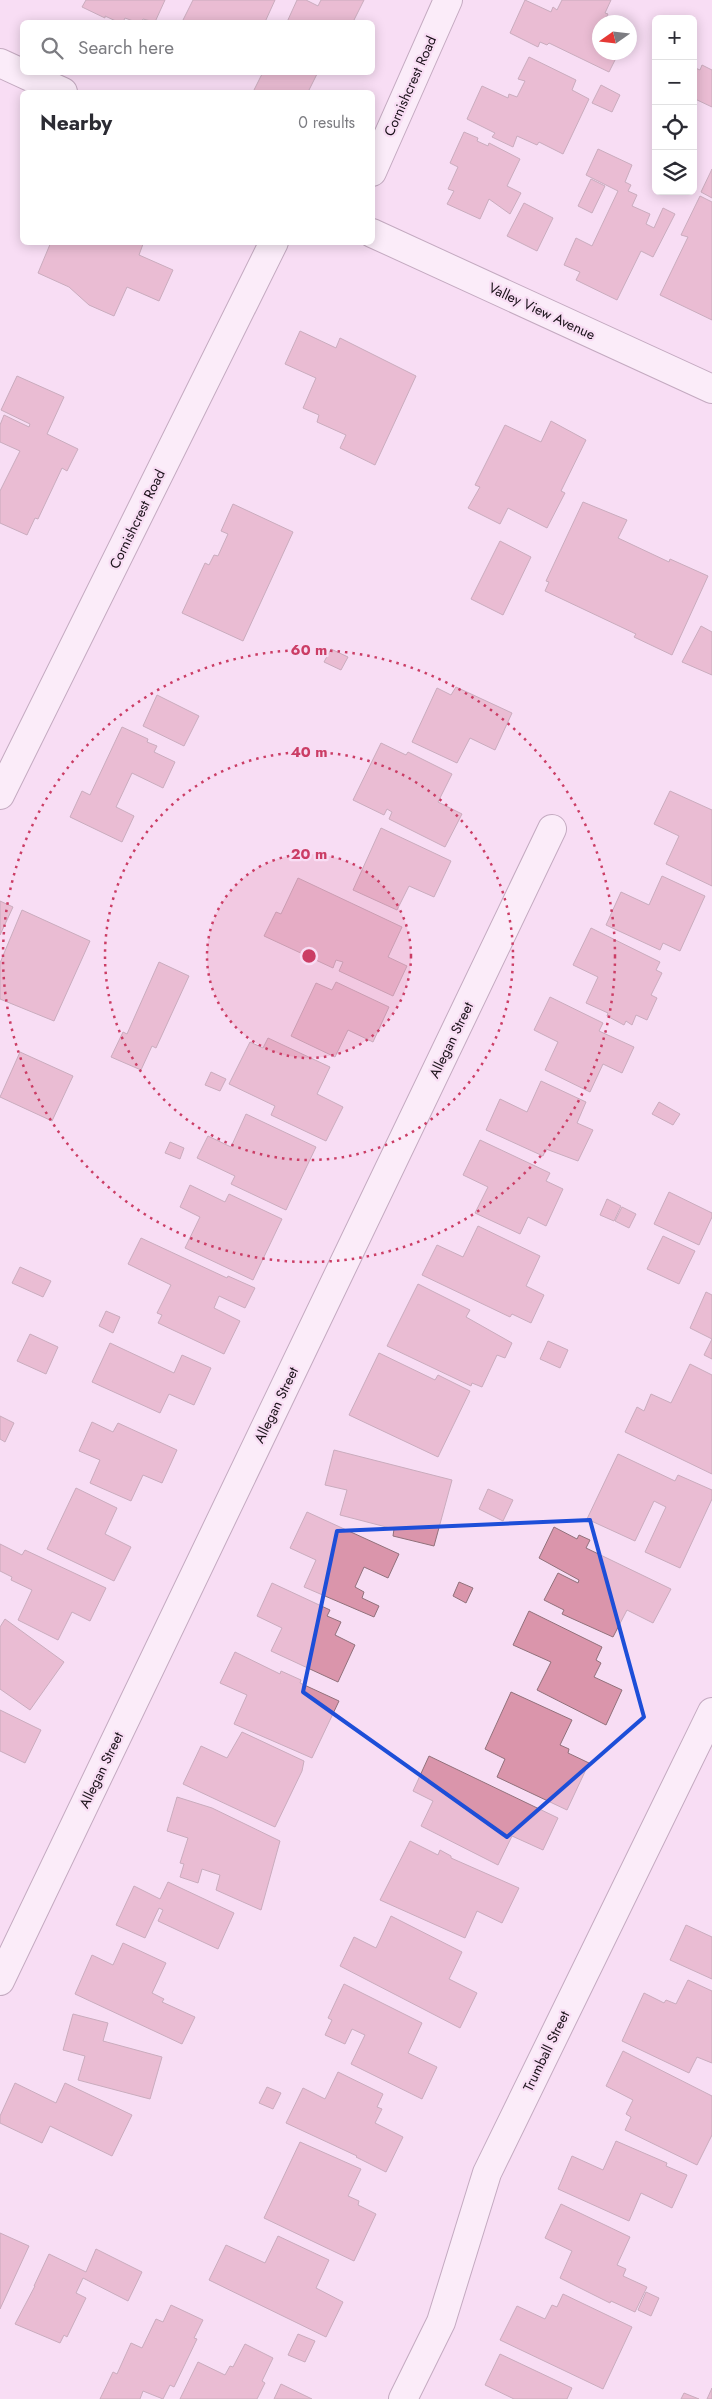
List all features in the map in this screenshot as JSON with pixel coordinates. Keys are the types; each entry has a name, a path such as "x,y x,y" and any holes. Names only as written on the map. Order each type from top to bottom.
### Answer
{"street":[{"name":"Cornishcrest Road","path":"375,165 448,0"},
{"path":"0,62 20,72"},
{"path":"27,75 59,90"},
{"name":"Valley View Avenue","path":"375,234 712,389"},
{"name":"Cornishcrest Road","path":"0,795 273,245"},
{"name":"Allegan Street","path":"0,1981 552,829"},
{"name":"Trumball Street","path":"403,2399 442,2322 487,2173 712,1712"}],"highlighted area":[{"path":"590,1520 644,1717 507,1837 303,1692 337,1531"}],"building":[{"path":"86,0 165,0 156,20 130,20 125,18 124,20 114,20 82,7"},
{"path":"193,0 275,0 266,20 183,20"},
{"path":"297,0 306,0 318,6 321,0 364,0 354,20 288,20"},
{"path":"525,0 551,12 553,7 557,10 562,0 611,0 605,13 608,15 592,15 592,60 615,60 609,72 549,43 547,45 540,42 538,47 510,33"},
{"path":"529,57 576,80 572,90 589,99 563,154 539,142 537,145 517,136 513,147 492,137 495,133 467,119 482,86 508,98 509,94 517,97 525,81 518,79"},
{"path":"702,65 712,70 712,107 697,100 697,69 700,70"},
{"path":"262,75 316,75 309,90 254,90"},
{"path":"601,85 620,95 612,112 592,103"},
{"path":"464,132 478,138 477,141 488,146 489,143 520,159 507,186 521,193 510,214 489,199 480,219 447,204 454,191 448,189 458,167 450,163"},
{"path":"598,149 632,165 625,182 631,185 628,191 637,195 632,206 650,214 646,224 654,228 663,208 675,214 653,257 641,251 617,300 576,280 580,272 564,265 576,238 592,246 618,191 586,175"},
{"path":"712,169 712,198 701,192"},
{"path":"591,179 605,186 592,213 578,206"},
{"path":"700,196 712,202 712,320 660,295 688,237 681,235"},
{"path":"524,203 553,218 537,251 507,236"},
{"path":"50,245 143,245 139,255 173,270 159,301 127,287 114,316 89,305 69,287 38,273"},
{"path":"300,331 336,348 340,338 416,376 375,465 340,448 346,435 317,422 319,415 303,408 316,378 285,364"},
{"path":"17,376 64,397 47,434 78,449 67,471 62,468 38,519 35,518 27,535 0,523 0,491 20,451 0,442 0,425 4,415 29,427 30,424 1,410"},
{"path":"551,421 586,440 561,491 565,493 547,528 508,508 500,524 468,508 480,487 475,485 505,425 541,442"},
{"path":"583,502 627,520 618,538 669,562 670,559 708,576 672,655 634,637 636,634 545,591 549,582 546,581"},
{"path":"233,504 293,532 243,641 182,613 205,563 209,565 214,555 218,556 228,534 221,531"},
{"path":"500,541 531,557 503,615 471,599"},
{"path":"701,626 712,632 712,675 682,662"},
{"path":"331,649 348,657 341,670 324,662"},
{"path":"456,687 512,713 495,750 470,738 457,763 412,742 437,688 451,695"},
{"path":"157,695 199,716 184,746 143,726"},
{"path":"122,727 148,739 147,742 157,746 154,752 175,762 163,788 132,773 116,807 134,816 122,842 70,817 82,791 90,795"},
{"path":"381,743 406,755 408,752 452,774 438,802 462,814 445,847 389,819 392,812 387,809 384,815 353,800"},
{"path":"670,791 712,810 712,886 666,864 679,836 654,824"},
{"path":"381,828 451,861 434,897 409,886 397,910 353,890"},
{"path":"662,876 705,896 680,951 663,943 660,950 606,925 621,892 649,905"},
{"path":"298,878 402,927 388,957 407,966 393,996 339,971 343,962 336,960 333,968 264,936 276,912 281,914"},
{"path":"0,901 13,907 0,935"},
{"path":"22,910 90,941 54,1021 0,999 0,963"},
{"path":"591,928 660,962 656,970 662,973 651,995 657,998 647,1020 636,1015 632,1025 626,1021 624,1025 607,1016 608,1013 586,1003 598,977 573,965"},
{"path":"159,962 189,976 156,1048 152,1046 141,1070 111,1057 123,1032 127,1034"},
{"path":"336,982 389,1007 373,1042 348,1030 335,1057 291,1036 316,983 332,990"},
{"path":"550,997 603,1023 599,1031 634,1047 622,1073 603,1064 590,1092 545,1070 558,1042 534,1030"},
{"path":"268,1038 330,1067 317,1094 343,1107 326,1141 271,1115 275,1106 229,1084 250,1042 263,1048"},
{"path":"20,1052 73,1076 52,1121 0,1097"},
{"path":"211,1072 226,1079 220,1091 205,1085"},
{"path":"541,1081 586,1102 577,1123 593,1130 578,1161 546,1149 543,1156 486,1130 500,1099 527,1112"},
{"path":"659,1102 680,1114 673,1125 652,1114"},
{"path":"246,1114 316,1147 286,1210 231,1184 235,1176 197,1158 208,1136 231,1147"},
{"path":"480,1140 550,1173 546,1181 563,1189 546,1226 528,1217 520,1234 475,1213 488,1187 463,1175"},
{"path":"170,1142 184,1148 180,1159 165,1153"},
{"path":"190,1185 225,1202 229,1194 282,1219 253,1280 185,1248 200,1217 180,1207"},
{"path":"669,1192 712,1213 712,1217 699,1245 654,1224"},
{"path":"607,1199 621,1206 614,1221 600,1215"},
{"path":"622,1207 636,1214 629,1228 615,1221"},
{"path":"478,1226 540,1256 526,1286 544,1295 531,1323 512,1314 510,1317 422,1275 437,1245 463,1257"},
{"path":"663,1236 695,1251 679,1284 647,1269"},
{"path":"141,1238 227,1278 228,1276 255,1288 245,1308 219,1296 214,1308 240,1321 224,1354 158,1323 162,1315 157,1313 171,1285 128,1264"},
{"path":"20,1267 51,1281 43,1297 12,1283"},
{"path":"418,1284 470,1310 466,1317 512,1343 505,1358 497,1355 482,1387 472,1383 471,1386 387,1346"},
{"path":"706,1292 712,1295 712,1339 690,1328"},
{"path":"106,1311 120,1317 113,1333 99,1326"},
{"path":"30,1334 58,1347 46,1374 17,1361"},
{"path":"712,1339 712,1359 704,1355"},
{"path":"548,1341 568,1350 560,1368 540,1359"},
{"path":"110,1343 174,1373 182,1355 211,1368 194,1405 169,1394 160,1413 92,1382"},
{"path":"379,1353 435,1380 438,1375 470,1391 438,1457 349,1415"},
{"path":"690,1364 712,1375 712,1474 625,1432 637,1407 644,1411 651,1394 671,1403"},
{"path":"0,1416 14,1423 5,1442 0,1439"},
{"path":"92,1422 113,1432 118,1423 177,1450 162,1483 143,1475 131,1501 90,1483 100,1460 79,1451"},
{"path":"334,1450 452,1480 434,1546 393,1536 394,1529 340,1515 347,1490 325,1485"},
{"path":"618,1454 675,1481 678,1475 712,1490 712,1499 680,1568 645,1552 666,1507 654,1501 635,1541 587,1519"},
{"path":"76,1488 117,1508 105,1534 131,1547 114,1581 47,1549"},
{"path":"488,1489 513,1500 503,1521 479,1509"},
{"path":"307,1512 399,1554 388,1578 364,1567 355,1587 364,1592 362,1598 379,1606 374,1617 304,1587 316,1560 290,1548"},
{"path":"554,1527 577,1539 579,1535 590,1540 586,1548 671,1589 653,1623 627,1610 613,1637 562,1614 564,1610 544,1600 558,1573 578,1583 579,1580 539,1558"},
{"path":"0,1544 22,1555 25,1550 106,1588 90,1621 72,1612 58,1640 18,1620 32,1590 11,1580 12,1577 0,1571"},
{"path":"459,1582 473,1588 466,1603 453,1596"},
{"path":"272,1583 330,1610 327,1616 341,1622 335,1635 355,1645 338,1682 271,1651 282,1628 257,1616"},
{"path":"529,1611 602,1647 596,1660 601,1663 594,1677 622,1690 606,1725 537,1690 551,1662 513,1645"},
{"path":"5,1619 64,1662 30,1710 0,1689 0,1627"},
{"path":"235,1652 280,1674 281,1671 301,1680 300,1683 339,1701 312,1758 234,1724 247,1695 220,1683"},
{"path":"511,1692 572,1720 560,1745 569,1749 568,1753 589,1763 567,1810 497,1777 505,1759 485,1749"},
{"path":"0,1710 41,1730 25,1763 0,1751"},
{"path":"242,1732 304,1761 302,1771 275,1827 183,1784 201,1746 227,1758"},
{"path":"429,1756 558,1818 543,1850 512,1836 498,1865 421,1826 433,1801 413,1791"},
{"path":"177,1797 212,1808 280,1841 261,1910 216,1890 220,1875 202,1869 198,1883 180,1877 184,1864 180,1863 188,1838 167,1831"},
{"path":"410,1841 438,1855 440,1850 451,1856 451,1858 519,1888 502,1923 477,1911 465,1938 380,1900"},
{"path":"168,1882 234,1913 218,1949 158,1921 163,1910 159,1908 145,1938 116,1925 134,1886 160,1899"},
{"path":"391,1916 462,1952 449,1979 477,1993 460,2028 340,1966 354,1937 376,1948"},
{"path":"686,1925 712,1937 712,1979 670,1960"},
{"path":"123,1943 166,1963 152,1993 164,1999 162,2002 195,2017 182,2044 75,1994 92,1955 113,1965"},
{"path":"688,1980 712,1991 712,2063 697,2057 689,2073 622,2041 644,1993 664,2003 666,2000 676,2004"},
{"path":"344,1984 422,2023 408,2053 437,2067 422,2099 351,2064 365,2035 352,2029 345,2044 325,2035 332,2020 328,2018"},
{"path":"73,2014 108,2023 103,2041 162,2057 150,2099 78,2080 85,2056 63,2050"},
{"path":"623,2051 712,2096 712,2135 697,2165 625,2130 631,2117 626,2114 633,2100 606,2086"},
{"path":"338,2072 383,2094 377,2107 382,2109 375,2123 403,2137 386,2172 357,2156 286,2123 303,2088 325,2099"},
{"path":"15,2083 56,2103 65,2083 132,2115 112,2156 50,2126 42,2143 0,2123 0,2116"},
{"path":"267,2087 281,2093 273,2109 259,2103"},
{"path":"616,2141 667,2163 666,2166 687,2175 672,2208 641,2193 629,2221 558,2189 572,2156 603,2170"},
{"path":"300,2142 361,2169 348,2196 359,2201 358,2205 376,2214 354,2261 264,2218"},
{"path":"561,2204 630,2237 617,2265 626,2269 623,2276 647,2287 635,2312 611,2301 610,2303 560,2278 572,2251 545,2238"},
{"path":"0,2233 29,2246 0,2309"},
{"path":"278,2236 329,2260 316,2288 343,2302 326,2337 209,2280 226,2245 265,2263"},
{"path":"96,2249 142,2272 128,2301 83,2278 76,2293 86,2298 67,2337 64,2335 60,2343 15,2324 49,2254 86,2272"},
{"path":"646,2292 659,2298 651,2316 638,2310"},
{"path":"563,2294 632,2327 603,2389 500,2340 517,2306 545,2319 552,2305 557,2307"},
{"path":"171,2305 203,2320 194,2338 197,2339 174,2387 170,2385 163,2399 143,2391 140,2399 100,2399 113,2372 117,2374 131,2343 142,2348 156,2319 163,2322"},
{"path":"298,2334 315,2341 305,2362 288,2355"},
{"path":"245,2344 273,2358 262,2381 265,2383 257,2399 180,2399 198,2362 225,2375 230,2366 233,2367"},
{"path":"500,2354 572,2388 567,2399 514,2399 485,2385"},
{"path":"281,2384 312,2399 274,2399"},
{"path":"712,2388 712,2399 707,2399"},
{"path":"684,2393 699,2399 681,2399"}]}
